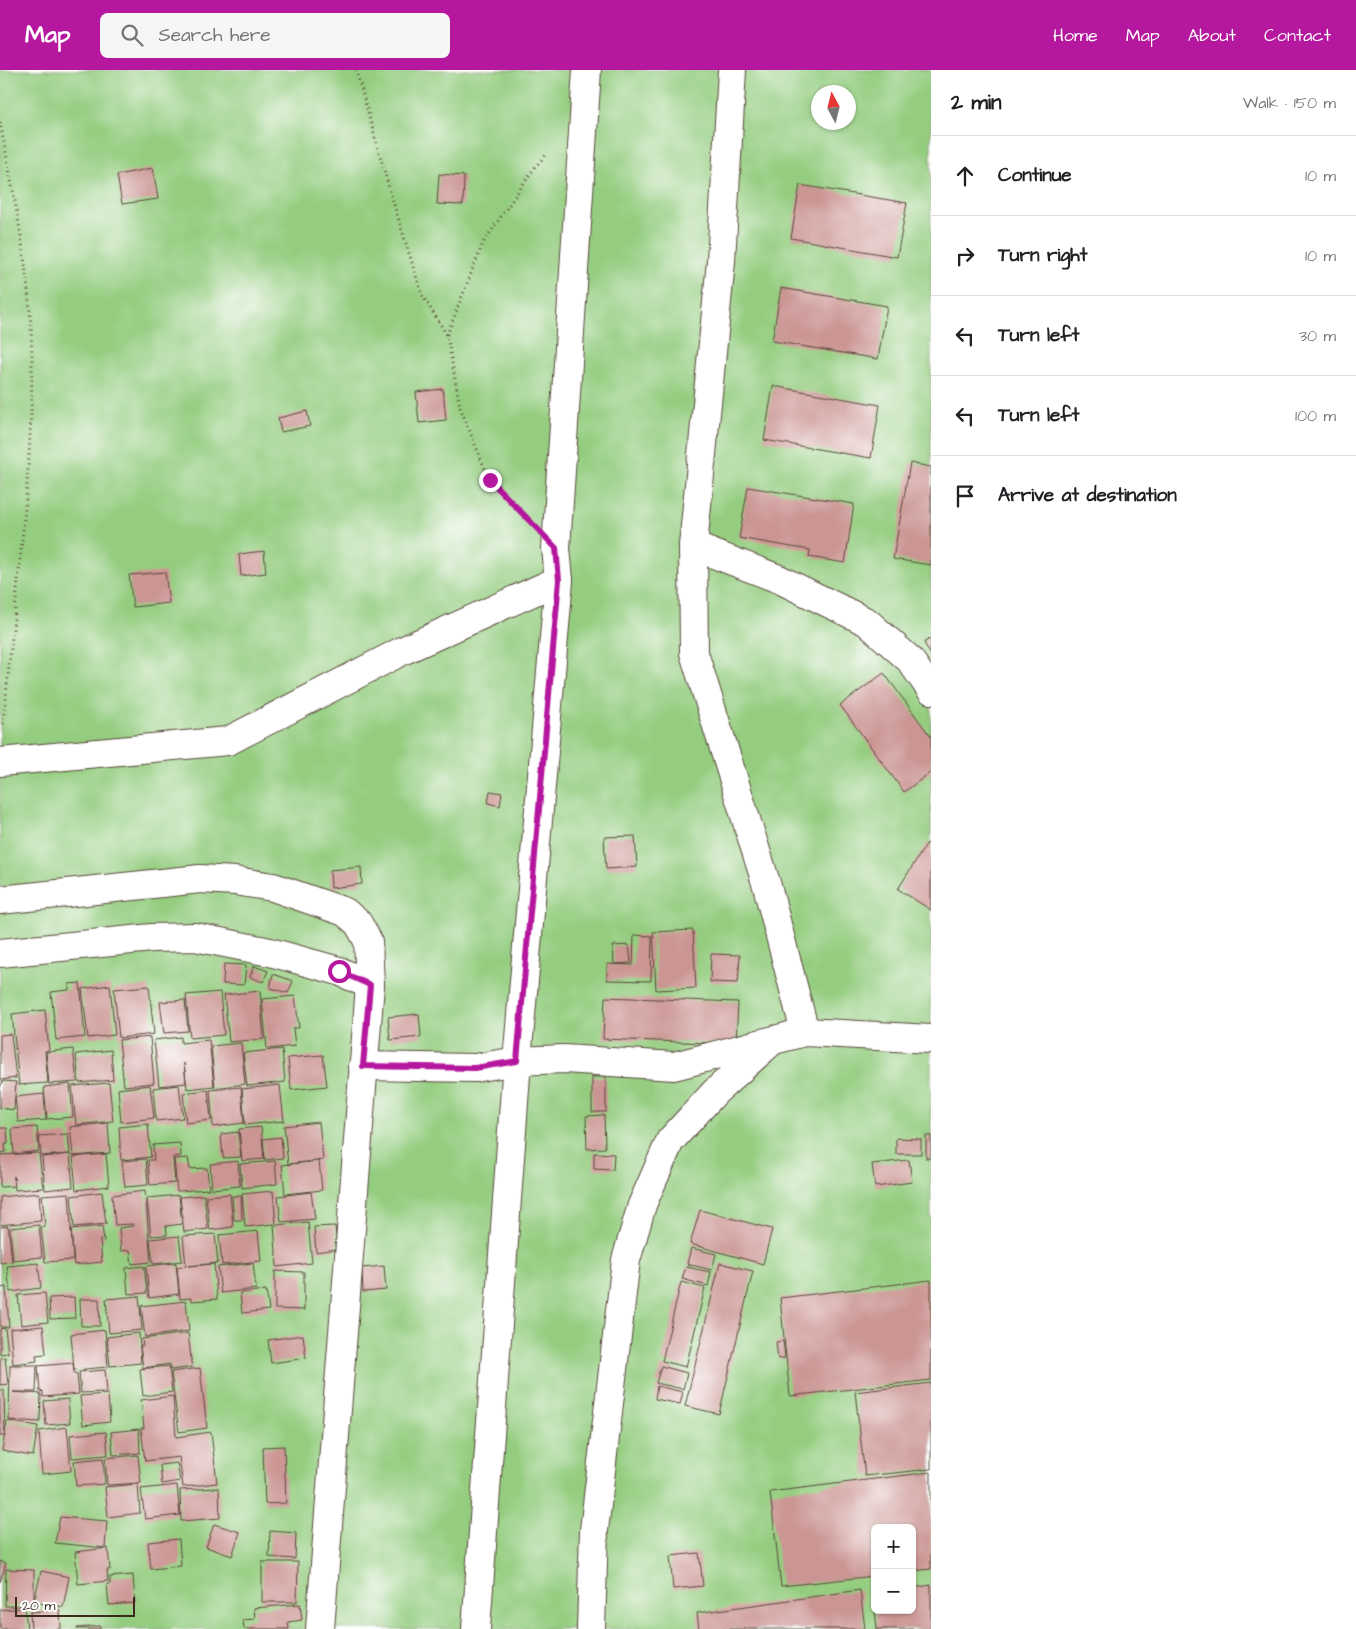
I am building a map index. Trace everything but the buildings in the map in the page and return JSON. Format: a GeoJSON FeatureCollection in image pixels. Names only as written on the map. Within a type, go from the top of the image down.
{"type":"FeatureCollection","features":[{"type":"Feature","properties":{"kind":"street"},"geometry":{"type":"LineString","coordinates":[[476,1629],[517,1061],[559,580],[556,548],[586,70]]}},
{"type":"Feature","properties":{"kind":"street"},"geometry":{"type":"LineString","coordinates":[[732,70],[721,261],[693,546],[694,653],[767,886],[805,1032]]}},
{"type":"Feature","properties":{"kind":"street"},"geometry":{"type":"LineString","coordinates":[[693,546],[779,579],[867,622],[910,660],[931,690]]}},
{"type":"Feature","properties":{"kind":"street"},"geometry":{"type":"LineString","coordinates":[[0,762],[228,741],[402,651],[559,580]]}},
{"type":"Feature","properties":{"kind":"street"},"geometry":{"type":"LineString","coordinates":[[0,900],[200,879],[235,881],[273,887],[345,912],[358,922],[368,941],[370,985],[320,1629]]}},
{"type":"Feature","properties":{"kind":"street"},"geometry":{"type":"LineString","coordinates":[[0,953],[152,938],[195,937],[270,952],[339,971],[370,985]]}},
{"type":"Feature","properties":{"kind":"street"},"geometry":{"type":"LineString","coordinates":[[363,1066],[475,1068],[517,1061],[564,1059],[674,1066],[805,1032],[931,1039]]}},
{"type":"Feature","properties":{"kind":"street"},"geometry":{"type":"LineString","coordinates":[[591,1629],[594,1530],[626,1260],[642,1205],[670,1141],[715,1092],[772,1041]]}},
{"type":"Feature","properties":{"kind":"path"},"geometry":{"type":"LineString","coordinates":[[356,70],[391,195],[422,295],[448,334],[460,407],[490,480],[556,548]]}},
{"type":"Feature","properties":{"kind":"path"},"geometry":{"type":"LineString","coordinates":[[0,122],[22,240],[32,361],[26,498],[2,735]]}},
{"type":"Feature","properties":{"kind":"path"},"geometry":{"type":"LineString","coordinates":[[448,334],[483,243],[535,167],[547,154]]}},
{"type":"Feature","properties":{"kind":"green space"},"geometry":{"type":"Polygon","coordinates":[[[0,70],[931,70],[931,1629],[0,1629],[0,70]]]}},
{"type":"Feature","properties":{"kind":"route"},"geometry":{"type":"LineString","coordinates":[[339,971],[370,985],[363,1066],[475,1068],[517,1061],[559,580],[556,548],[490,480]]}}]}
